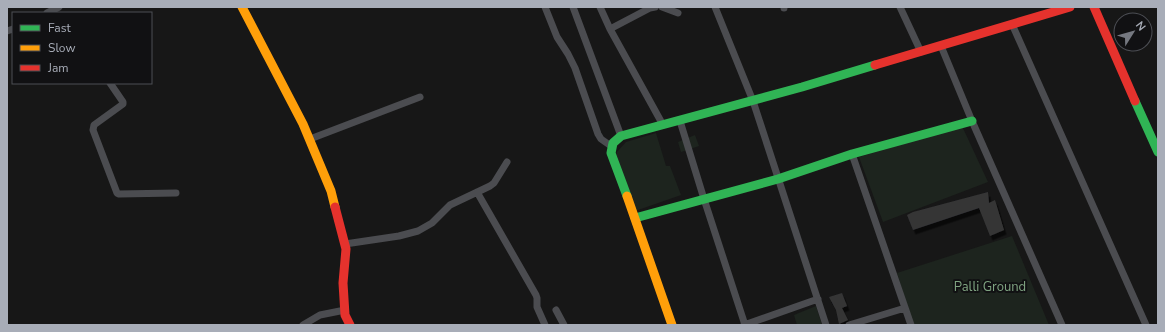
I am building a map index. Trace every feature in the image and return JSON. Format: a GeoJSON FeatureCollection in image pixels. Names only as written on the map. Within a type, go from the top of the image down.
{"type":"FeatureCollection","features":[{"type":"Feature","properties":{"kind":"street"},"geometry":{"type":"LineString","coordinates":[[242,7],[310,139],[331,191],[346,249],[343,283],[345,315],[350,325]]}},
{"type":"Feature","properties":{"kind":"street"},"geometry":{"type":"LineString","coordinates":[[545,7],[557,37],[575,68],[598,134],[601,139],[611,146]]}},
{"type":"Feature","properties":{"kind":"street"},"geometry":{"type":"LineString","coordinates":[[573,7],[622,136]]}},
{"type":"Feature","properties":{"kind":"street"},"geometry":{"type":"LineString","coordinates":[[600,7],[610,29],[663,125]]}},
{"type":"Feature","properties":{"kind":"street"},"geometry":{"type":"LineString","coordinates":[[610,29],[650,8],[655,7]]}},
{"type":"Feature","properties":{"kind":"street"},"geometry":{"type":"LineString","coordinates":[[662,7],[678,13]]}},
{"type":"Feature","properties":{"kind":"street"},"geometry":{"type":"LineString","coordinates":[[715,7],[753,101],[826,325]]}},
{"type":"Feature","properties":{"kind":"street"},"geometry":{"type":"LineString","coordinates":[[900,7],[922,52]]}},
{"type":"Feature","properties":{"kind":"street"},"geometry":{"type":"LineString","coordinates":[[672,325],[611,153],[611,146],[615,140],[622,136],[753,101],[1070,7]]}},
{"type":"Feature","properties":{"kind":"street"},"geometry":{"type":"LineString","coordinates":[[1094,7],[1158,152]]}},
{"type":"Feature","properties":{"kind":"street"},"geometry":{"type":"LineString","coordinates":[[1012,24],[1146,325]]}},
{"type":"Feature","properties":{"kind":"street"},"geometry":{"type":"LineString","coordinates":[[941,46],[972,121],[1062,325]]}},
{"type":"Feature","properties":{"kind":"street"},"geometry":{"type":"LineString","coordinates":[[111,84],[123,104],[94,125],[93,130],[117,193],[176,193]]}},
{"type":"Feature","properties":{"kind":"street"},"geometry":{"type":"LineString","coordinates":[[310,139],[420,97]]}},
{"type":"Feature","properties":{"kind":"street"},"geometry":{"type":"LineString","coordinates":[[680,121],[744,325],[818,299]]}},
{"type":"Feature","properties":{"kind":"street"},"geometry":{"type":"LineString","coordinates":[[635,218],[778,179],[852,154],[972,121]]}},
{"type":"Feature","properties":{"kind":"street"},"geometry":{"type":"LineString","coordinates":[[852,154],[911,325]]}},
{"type":"Feature","properties":{"kind":"street"},"geometry":{"type":"LineString","coordinates":[[345,244],[399,236],[418,231],[432,223],[450,205],[494,183],[507,162]]}},
{"type":"Feature","properties":{"kind":"street"},"geometry":{"type":"LineString","coordinates":[[477,192],[536,294],[538,311],[545,325]]}},
{"type":"Feature","properties":{"kind":"street"},"geometry":{"type":"LineString","coordinates":[[848,325],[905,308]]}},
{"type":"Feature","properties":{"kind":"street"},"geometry":{"type":"LineString","coordinates":[[303,325],[320,315],[345,310]]}},
{"type":"Feature","properties":{"kind":"street"},"geometry":{"type":"LineString","coordinates":[[556,310],[564,325]]}},
{"type":"Feature","properties":{"kind":"green space"},"geometry":{"type":"Polygon","coordinates":[[[962,126],[988,182],[883,222],[859,157],[962,126]]]}},
{"type":"Feature","properties":{"kind":"green space"},"geometry":{"type":"Polygon","coordinates":[[[656,133],[666,166],[670,166],[681,195],[635,211],[616,153],[626,142],[656,133]]]}},
{"type":"Feature","properties":{"kind":"green space"},"geometry":{"type":"Polygon","coordinates":[[[695,135],[699,146],[681,152],[678,142],[695,135]]]}},
{"type":"Feature","properties":{"kind":"green space","name":"Palli Ground"},"geometry":{"type":"Polygon","coordinates":[[[1012,236],[1049,325],[913,325],[897,273],[1012,236]]]}},
{"type":"Feature","properties":{"kind":"green space"},"geometry":{"type":"Polygon","coordinates":[[[816,306],[822,325],[797,325],[794,315],[816,306]]]}},
{"type":"Feature","properties":{"kind":"building"},"geometry":{"type":"Polygon","coordinates":[[[988,192],[989,203],[995,200],[1004,230],[990,236],[979,208],[913,230],[907,215],[913,212],[988,192]]]}},
{"type":"Feature","properties":{"kind":"building"},"geometry":{"type":"Polygon","coordinates":[[[842,293],[847,306],[842,308],[848,320],[839,324],[836,310],[829,297],[842,293]]]}},
{"type":"Feature","properties":{"kind":"traffic: fast"},"geometry":{"type":"LineString","coordinates":[[627,196],[611,153],[613,143],[621,136],[802,87],[875,65]]}},
{"type":"Feature","properties":{"kind":"traffic: fast"},"geometry":{"type":"LineString","coordinates":[[1135,101],[1158,152]]}},
{"type":"Feature","properties":{"kind":"traffic: fast"},"geometry":{"type":"LineString","coordinates":[[635,218],[778,179],[852,154],[972,121]]}},
{"type":"Feature","properties":{"kind":"traffic: slow"},"geometry":{"type":"LineString","coordinates":[[242,7],[303,124],[331,191],[335,207]]}},
{"type":"Feature","properties":{"kind":"traffic: slow"},"geometry":{"type":"LineString","coordinates":[[627,196],[672,325]]}},
{"type":"Feature","properties":{"kind":"traffic: jam"},"geometry":{"type":"LineString","coordinates":[[875,65],[1070,7]]}},
{"type":"Feature","properties":{"kind":"traffic: jam"},"geometry":{"type":"LineString","coordinates":[[1094,7],[1135,101]]}},
{"type":"Feature","properties":{"kind":"traffic: jam"},"geometry":{"type":"LineString","coordinates":[[335,207],[346,249],[343,283],[345,315],[350,325]]}}]}
